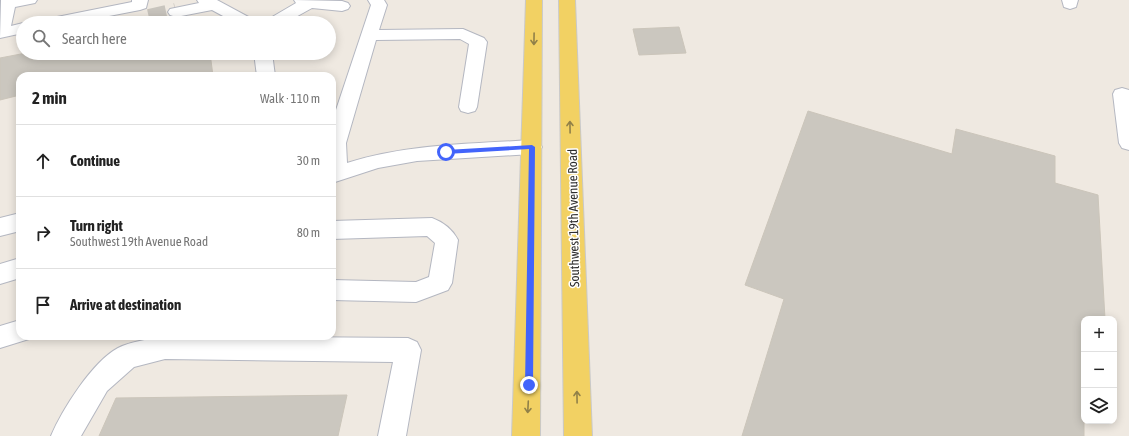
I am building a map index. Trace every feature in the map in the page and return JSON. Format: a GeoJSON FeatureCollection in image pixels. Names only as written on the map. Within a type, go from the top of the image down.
{"type":"FeatureCollection","features":[{"type":"Feature","properties":{"kind":"main road"},"geometry":{"type":"LineString","coordinates":[[526,436],[534,0]]}},
{"type":"Feature","properties":{"kind":"main road","name":"Southwest 19th Avenue Road"},"geometry":{"type":"LineString","coordinates":[[567,0],[578,436]]}},
{"type":"Feature","properties":{"kind":"lane"},"geometry":{"type":"LineString","coordinates":[[16,29],[1,32],[9,2],[29,0]]}},
{"type":"Feature","properties":{"kind":"lane"},"geometry":{"type":"LineString","coordinates":[[84,16],[140,5],[140,0]]}},
{"type":"Feature","properties":{"kind":"lane"},"geometry":{"type":"LineString","coordinates":[[336,143],[347,103],[379,6],[376,0]]}},
{"type":"Feature","properties":{"kind":"lane"},"geometry":{"type":"LineString","coordinates":[[284,16],[306,1],[342,6]]}},
{"type":"Feature","properties":{"kind":"lane"},"geometry":{"type":"LineString","coordinates":[[176,12],[209,2],[235,16]]}},
{"type":"Feature","properties":{"kind":"lane"},"geometry":{"type":"LineString","coordinates":[[104,12],[134,16]]}},
{"type":"Feature","properties":{"kind":"lane"},"geometry":{"type":"LineString","coordinates":[[370,36],[464,34],[478,42],[468,107]]}},
{"type":"Feature","properties":{"kind":"lane"},"geometry":{"type":"LineString","coordinates":[[264,60],[265,72]]}},
{"type":"Feature","properties":{"kind":"lane"},"geometry":{"type":"LineString","coordinates":[[1122,94],[1129,143]]}},
{"type":"Feature","properties":{"kind":"lane"},"geometry":{"type":"LineString","coordinates":[[336,173],[377,161],[417,154],[532,147]]}},
{"type":"Feature","properties":{"kind":"lane"},"geometry":{"type":"LineString","coordinates":[[0,227],[16,223]]}},
{"type":"Feature","properties":{"kind":"lane"},"geometry":{"type":"LineString","coordinates":[[336,230],[432,227],[447,240],[440,283],[416,292],[336,290]]}},
{"type":"Feature","properties":{"kind":"lane"},"geometry":{"type":"LineString","coordinates":[[0,274],[16,269]]}},
{"type":"Feature","properties":{"kind":"lane"},"geometry":{"type":"LineString","coordinates":[[0,337],[16,332]]}},
{"type":"Feature","properties":{"kind":"lane"},"geometry":{"type":"LineString","coordinates":[[66,436],[98,382],[126,357],[165,347],[408,350],[392,436]]}},
{"type":"Feature","properties":{"kind":"building"},"geometry":{"type":"Polygon","coordinates":[[[679,27],[686,53],[639,55],[633,29],[679,27]]]}},
{"type":"Feature","properties":{"kind":"building"},"geometry":{"type":"Polygon","coordinates":[[[16,55],[16,60],[211,60],[212,72],[16,72],[16,96],[0,100],[0,58],[16,55]]]}},
{"type":"Feature","properties":{"kind":"building"},"geometry":{"type":"Polygon","coordinates":[[[808,111],[952,154],[956,129],[1055,156],[1055,183],[1098,195],[1105,316],[1081,316],[1081,424],[1084,424],[1084,436],[742,436],[784,299],[745,285],[808,111]]]}},
{"type":"Feature","properties":{"kind":"building"},"geometry":{"type":"Polygon","coordinates":[[[347,395],[338,436],[99,436],[116,398],[347,395]]]}},
{"type":"Feature","properties":{"kind":"tunnel"},"geometry":{"type":"LineString","coordinates":[[158,16],[176,12]]}},
{"type":"Feature","properties":{"kind":"route"},"geometry":{"type":"LineString","coordinates":[[446,152],[532,147],[529,385]]}}]}
